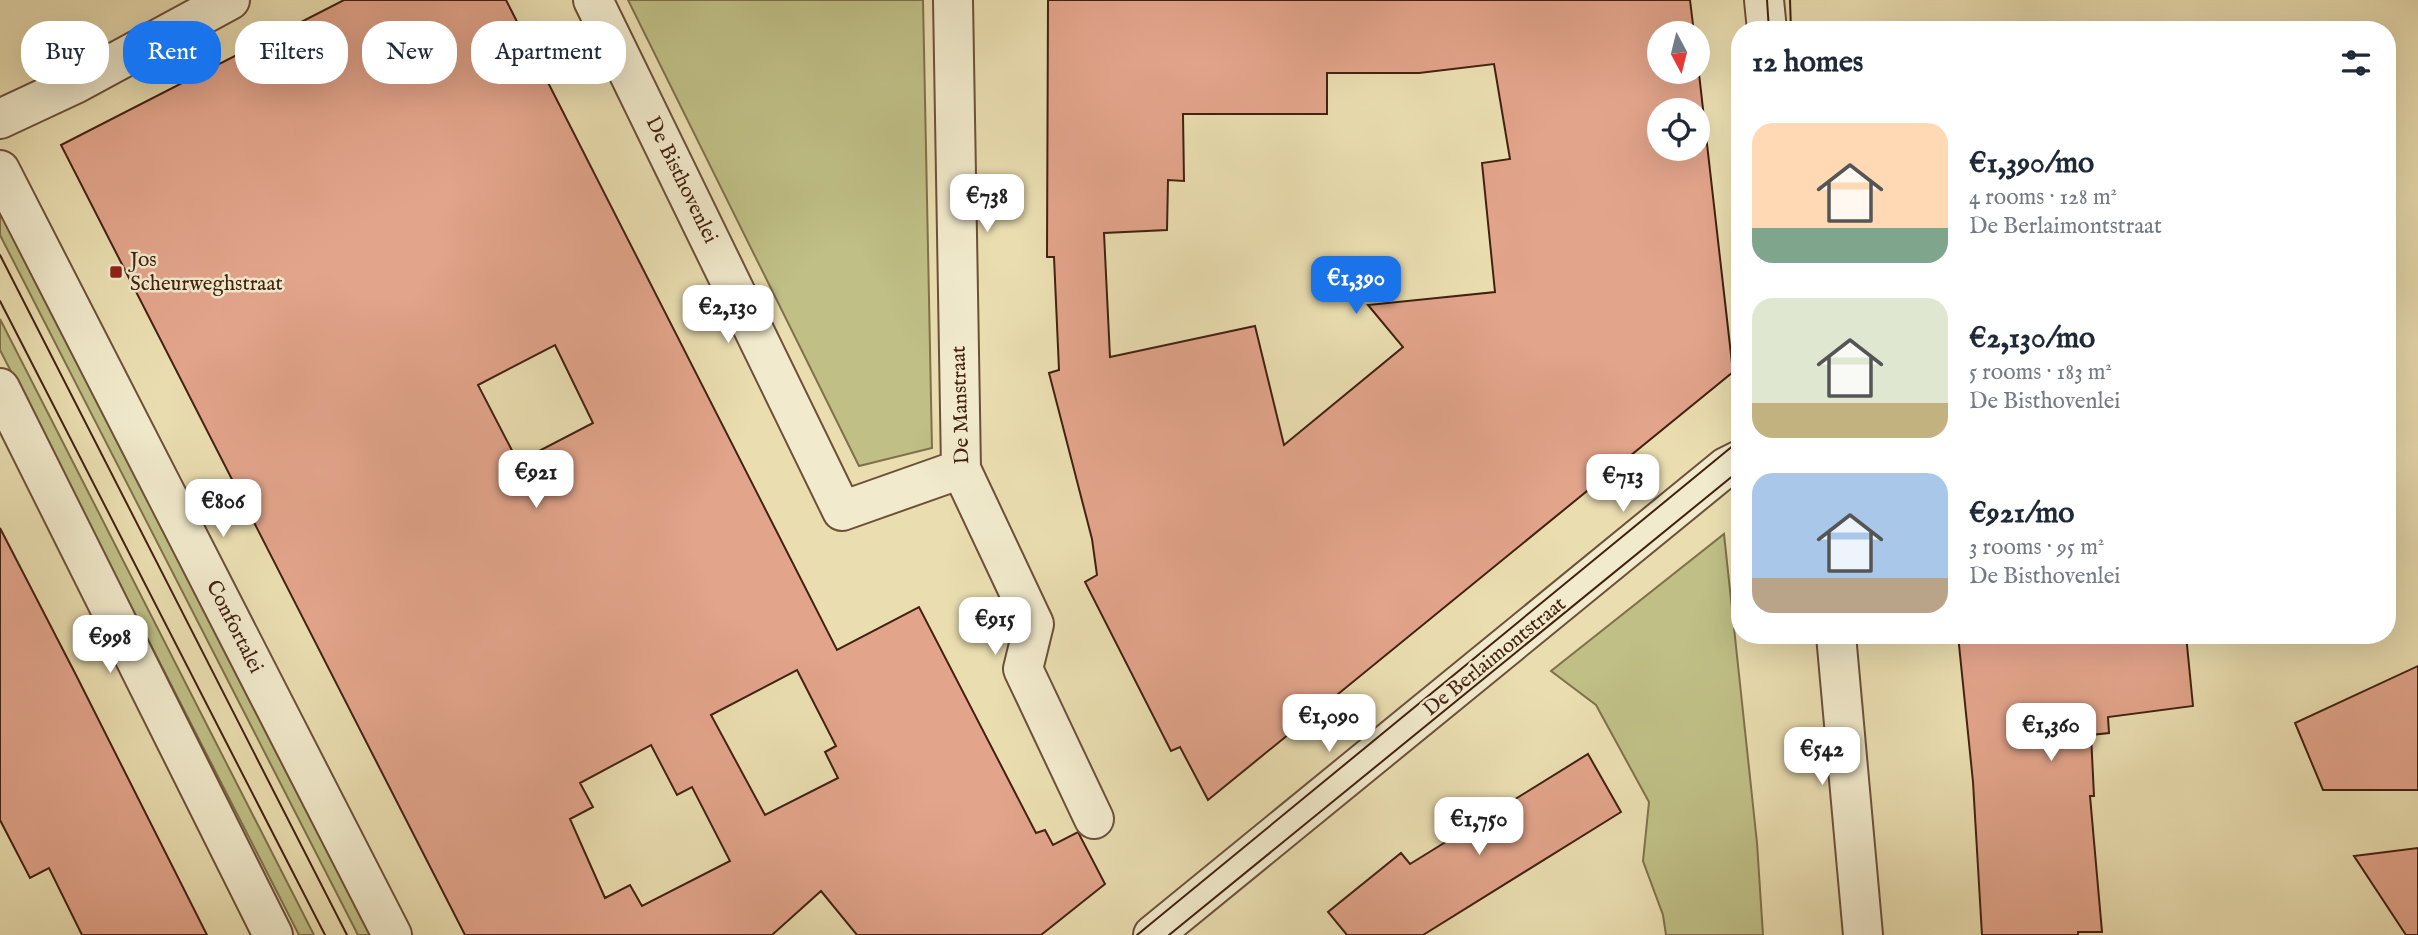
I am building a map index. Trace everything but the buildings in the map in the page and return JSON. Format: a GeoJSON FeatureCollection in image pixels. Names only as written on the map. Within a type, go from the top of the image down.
{"type":"FeatureCollection","features":[{"type":"Feature","properties":{"kind":"street"},"geometry":{"type":"LineString","coordinates":[[0,118],[75,85],[230,0]]}},
{"type":"Feature","properties":{"kind":"street","name":"De Bisthovenlei"},"geometry":{"type":"LineString","coordinates":[[593,0],[842,511],[961,469]]}},
{"type":"Feature","properties":{"kind":"street","name":"De Manstraat"},"geometry":{"type":"LineString","coordinates":[[953,0],[961,469],[1034,624],[1023,669],[1094,819]]}},
{"type":"Feature","properties":{"kind":"street"},"geometry":{"type":"LineString","coordinates":[[1764,0],[1767,21]]}},
{"type":"Feature","properties":{"kind":"street","name":"Confortalei"},"geometry":{"type":"LineString","coordinates":[[0,170],[392,935]]}},
{"type":"Feature","properties":{"kind":"street"},"geometry":{"type":"LineString","coordinates":[[0,388],[273,935]]}},
{"type":"Feature","properties":{"kind":"street","name":"De Berlaimontstraat"},"geometry":{"type":"LineString","coordinates":[[1153,935],[1731,464]]}},
{"type":"Feature","properties":{"kind":"street"},"geometry":{"type":"LineString","coordinates":[[1837,644],[1863,935]]}},
{"type":"Feature","properties":{"kind":"green space"},"geometry":{"type":"Polygon","coordinates":[[[628,0],[923,0],[932,448],[859,466],[628,0]]]}},
{"type":"Feature","properties":{"kind":"green space"},"geometry":{"type":"Polygon","coordinates":[[[0,204],[373,935],[358,935],[0,235],[0,204]]]}},
{"type":"Feature","properties":{"kind":"green space"},"geometry":{"type":"Polygon","coordinates":[[[0,319],[314,935],[299,935],[0,350],[0,319]]]}},
{"type":"Feature","properties":{"kind":"green space"},"geometry":{"type":"Polygon","coordinates":[[[1724,534],[1731,600],[1731,644],[1736,644],[1757,843],[1763,935],[1666,935],[1663,915],[1643,861],[1649,802],[1596,705],[1551,671],[1724,534]]]}},
{"type":"Feature","properties":{"kind":"tram line"},"geometry":{"type":"LineString","coordinates":[[1767,0],[1768,21]]}},
{"type":"Feature","properties":{"kind":"tram line"},"geometry":{"type":"LineString","coordinates":[[1790,0],[1791,21]]}},
{"type":"Feature","properties":{"kind":"tram line"},"geometry":{"type":"LineString","coordinates":[[0,255],[347,935]]}},
{"type":"Feature","properties":{"kind":"tram line"},"geometry":{"type":"LineString","coordinates":[[0,301],[325,935]]}},
{"type":"Feature","properties":{"kind":"tram line"},"geometry":{"type":"LineString","coordinates":[[1137,935],[1731,447]]}},
{"type":"Feature","properties":{"kind":"tram line"},"geometry":{"type":"LineString","coordinates":[[1169,935],[1731,477]]}},
{"type":"Feature","properties":{"kind":"place","name":"Jos Scheurweghstraat"},"geometry":{"type":"Point","coordinates":[116,272]}}]}
